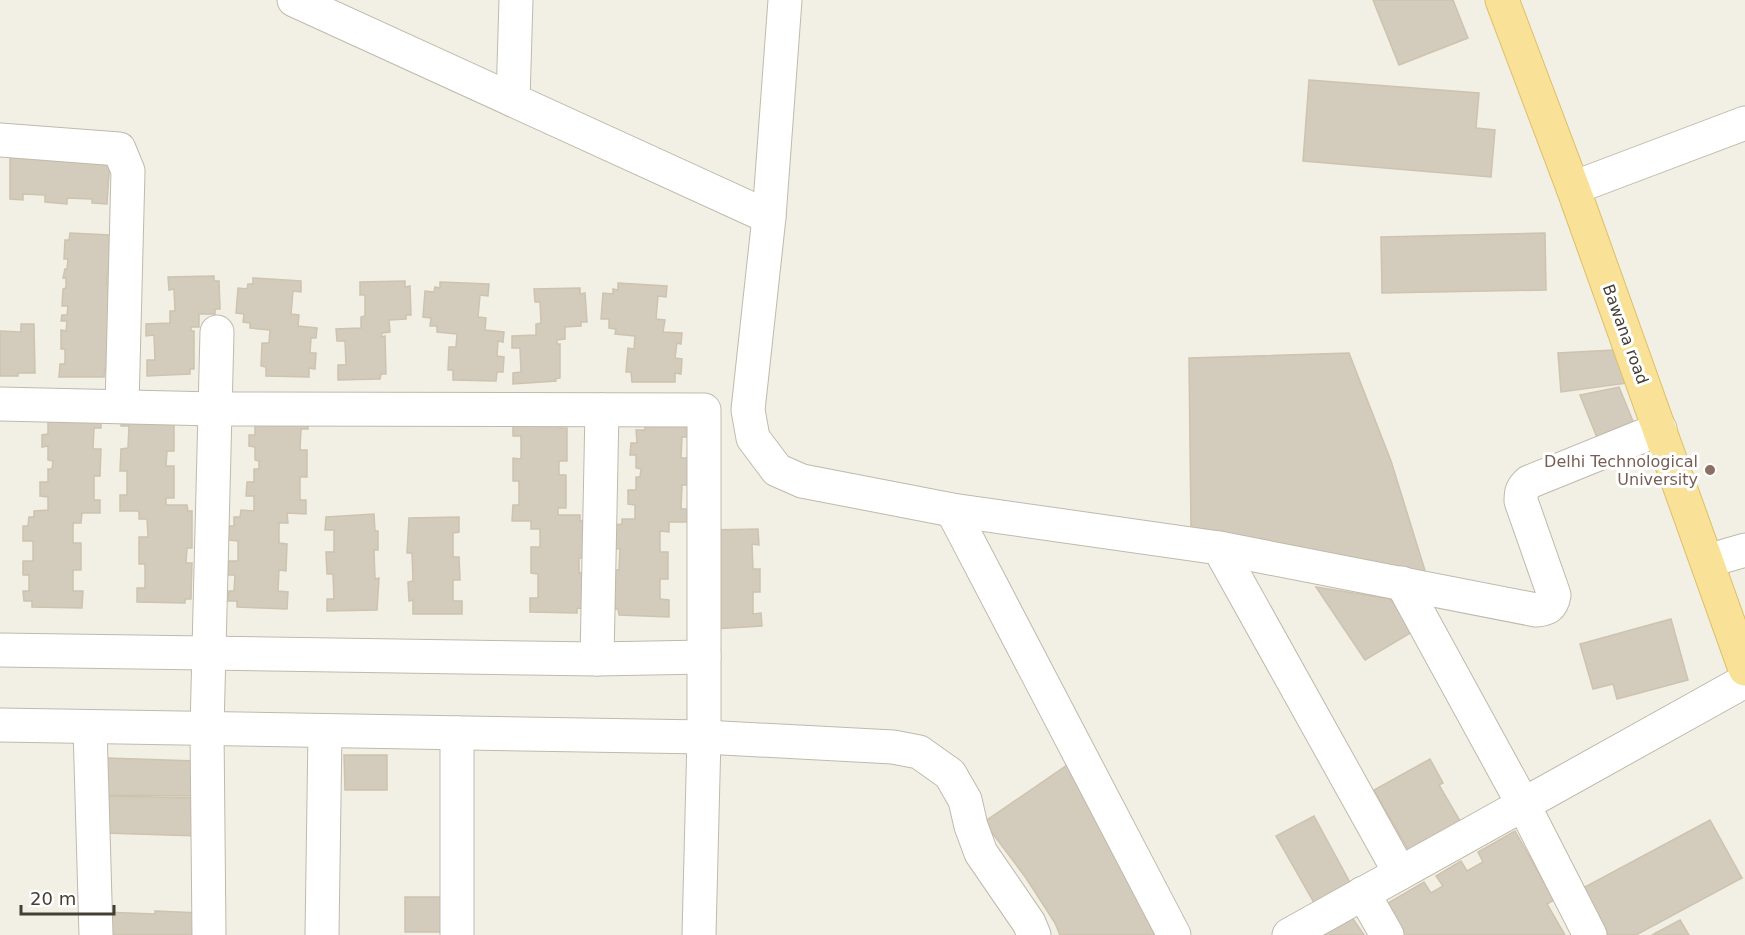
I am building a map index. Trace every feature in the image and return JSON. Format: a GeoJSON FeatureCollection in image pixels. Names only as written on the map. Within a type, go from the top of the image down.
{"type":"FeatureCollection","features":[{"type":"Feature","properties":{"kind":"main road","name":"Bawana road"},"geometry":{"type":"LineString","coordinates":[[1502,0],[1573,188],[1745,669]]}},
{"type":"Feature","properties":{"kind":"street"},"geometry":{"type":"LineString","coordinates":[[513,100],[516,0]]}},
{"type":"Feature","properties":{"kind":"street"},"geometry":{"type":"LineString","coordinates":[[785,0],[769,217],[748,410],[753,438],[777,470],[802,481],[952,510],[1218,549],[1536,610],[1547,609],[1553,602],[1554,595],[1521,501],[1521,492],[1524,487],[1528,482],[1660,429]]}},
{"type":"Feature","properties":{"kind":"street"},"geometry":{"type":"LineString","coordinates":[[302,2],[769,217]]}},
{"type":"Feature","properties":{"kind":"street"},"geometry":{"type":"LineString","coordinates":[[1573,188],[1745,123]]}},
{"type":"Feature","properties":{"kind":"street"},"geometry":{"type":"LineString","coordinates":[[0,140],[119,149],[128,171],[122,406]]}},
{"type":"Feature","properties":{"kind":"street"},"geometry":{"type":"LineString","coordinates":[[209,935],[207,729],[217,333]]}},
{"type":"Feature","properties":{"kind":"street"},"geometry":{"type":"LineString","coordinates":[[0,404],[215,409],[704,410],[704,737],[699,935]]}},
{"type":"Feature","properties":{"kind":"street"},"geometry":{"type":"LineString","coordinates":[[597,659],[602,410]]}},
{"type":"Feature","properties":{"kind":"street"},"geometry":{"type":"LineString","coordinates":[[952,510],[1174,935]]}},
{"type":"Feature","properties":{"kind":"street"},"geometry":{"type":"LineString","coordinates":[[1218,549],[1400,873]]}},
{"type":"Feature","properties":{"kind":"street"},"geometry":{"type":"LineString","coordinates":[[1707,561],[1745,550]]}},
{"type":"Feature","properties":{"kind":"street"},"geometry":{"type":"LineString","coordinates":[[1402,583],[1523,804],[1590,935]]}},
{"type":"Feature","properties":{"kind":"street"},"geometry":{"type":"LineString","coordinates":[[0,650],[597,659],[704,657]]}},
{"type":"Feature","properties":{"kind":"street"},"geometry":{"type":"LineString","coordinates":[[1289,935],[1745,681]]}},
{"type":"Feature","properties":{"kind":"street"},"geometry":{"type":"LineString","coordinates":[[0,725],[704,737],[893,747],[919,752],[950,774],[965,800],[981,853],[1029,923],[1034,935]]}},
{"type":"Feature","properties":{"kind":"street"},"geometry":{"type":"LineString","coordinates":[[90,727],[96,935]]}},
{"type":"Feature","properties":{"kind":"street"},"geometry":{"type":"LineString","coordinates":[[322,935],[326,730]]}},
{"type":"Feature","properties":{"kind":"street"},"geometry":{"type":"LineString","coordinates":[[457,733],[457,935]]}},
{"type":"Feature","properties":{"kind":"street"},"geometry":{"type":"LineString","coordinates":[[1363,893],[1387,935]]}},
{"type":"Feature","properties":{"kind":"building"},"geometry":{"type":"Polygon","coordinates":[[[1373,0],[1453,0],[1468,38],[1399,65],[1373,0]]]}},
{"type":"Feature","properties":{"kind":"building"},"geometry":{"type":"Polygon","coordinates":[[[1309,80],[1479,93],[1476,128],[1495,130],[1491,177],[1303,161],[1309,80]]]}},
{"type":"Feature","properties":{"kind":"building"},"geometry":{"type":"Polygon","coordinates":[[[10,153],[110,158],[107,204],[92,203],[92,199],[67,198],[67,204],[45,202],[45,195],[23,194],[23,200],[10,199],[10,153]]]}},
{"type":"Feature","properties":{"kind":"building"},"geometry":{"type":"Polygon","coordinates":[[[70,233],[110,235],[110,240],[114,240],[114,274],[107,275],[107,284],[114,284],[113,370],[105,369],[104,377],[59,377],[60,364],[65,364],[65,349],[61,349],[61,330],[66,331],[67,321],[61,321],[62,315],[67,315],[68,306],[62,306],[63,289],[66,288],[66,278],[63,278],[68,259],[64,259],[65,240],[69,240],[70,233]]]}},
{"type":"Feature","properties":{"kind":"building"},"geometry":{"type":"Polygon","coordinates":[[[1545,233],[1546,290],[1382,293],[1381,237],[1545,233]]]}},
{"type":"Feature","properties":{"kind":"building"},"geometry":{"type":"Polygon","coordinates":[[[214,276],[214,281],[219,281],[220,309],[215,309],[215,314],[199,314],[199,327],[191,327],[191,331],[194,331],[194,369],[190,369],[190,374],[147,376],[147,360],[155,360],[154,335],[146,336],[146,324],[170,323],[170,311],[175,311],[174,289],[169,290],[168,277],[214,276]]]}},
{"type":"Feature","properties":{"kind":"building"},"geometry":{"type":"Polygon","coordinates":[[[253,278],[301,281],[301,292],[293,291],[291,314],[299,315],[298,326],[317,328],[316,338],[311,338],[310,353],[316,353],[315,369],[309,368],[309,377],[266,376],[266,367],[261,366],[262,343],[269,343],[270,330],[250,328],[250,323],[243,322],[244,314],[236,313],[238,288],[247,289],[248,284],[253,284],[253,278]]]}},
{"type":"Feature","properties":{"kind":"building"},"geometry":{"type":"Polygon","coordinates":[[[405,281],[405,287],[410,286],[411,315],[406,315],[406,319],[389,320],[390,332],[382,333],[381,337],[385,336],[386,374],[381,374],[380,379],[338,380],[338,365],[346,365],[345,341],[337,341],[336,329],[361,328],[361,317],[365,316],[365,295],[360,295],[360,282],[405,281]]]}},
{"type":"Feature","properties":{"kind":"building"},"geometry":{"type":"Polygon","coordinates":[[[440,282],[489,284],[488,296],[480,295],[478,317],[486,318],[485,330],[504,332],[503,342],[498,341],[497,356],[504,357],[503,372],[497,372],[496,381],[453,380],[453,370],[448,370],[449,347],[456,347],[457,334],[437,332],[437,326],[430,326],[431,318],[423,317],[425,291],[434,292],[435,287],[440,288],[440,282]]]}},
{"type":"Feature","properties":{"kind":"building"},"geometry":{"type":"Polygon","coordinates":[[[618,283],[667,286],[666,297],[658,296],[656,319],[665,320],[663,332],[682,333],[681,344],[677,343],[675,358],[682,359],[681,374],[675,373],[675,382],[632,382],[631,372],[626,372],[628,348],[634,349],[635,336],[615,334],[616,329],[609,328],[609,319],[601,319],[603,293],[613,294],[613,289],[618,290],[618,283]]]}},
{"type":"Feature","properties":{"kind":"building"},"geometry":{"type":"Polygon","coordinates":[[[580,288],[580,294],[585,293],[587,322],[581,322],[581,326],[565,327],[565,339],[557,340],[557,344],[560,344],[560,378],[555,379],[556,381],[513,384],[513,373],[521,372],[520,348],[512,348],[512,336],[536,335],[536,324],[541,323],[540,302],[535,302],[534,289],[580,288]]]}},
{"type":"Feature","properties":{"kind":"building"},"geometry":{"type":"Polygon","coordinates":[[[21,324],[34,324],[35,373],[0,376],[0,331],[21,332],[21,324]]]}},
{"type":"Feature","properties":{"kind":"building"},"geometry":{"type":"Polygon","coordinates":[[[1614,350],[1628,383],[1561,392],[1558,353],[1614,350]]]}},
{"type":"Feature","properties":{"kind":"building"},"geometry":{"type":"Polygon","coordinates":[[[1349,353],[1391,461],[1427,577],[1191,528],[1189,358],[1349,353]]]}},
{"type":"Feature","properties":{"kind":"building"},"geometry":{"type":"Polygon","coordinates":[[[1619,387],[1635,426],[1598,440],[1580,395],[1619,387]]]}},
{"type":"Feature","properties":{"kind":"building"},"geometry":{"type":"Polygon","coordinates":[[[121,411],[174,418],[174,451],[167,451],[166,466],[174,466],[174,498],[166,498],[166,505],[187,505],[188,511],[192,511],[192,548],[187,548],[186,563],[192,563],[191,599],[185,599],[185,603],[137,602],[137,588],[145,588],[145,564],[139,564],[139,537],[148,537],[147,519],[139,519],[139,511],[120,511],[120,495],[127,495],[127,471],[120,471],[121,449],[128,448],[129,426],[121,426],[121,411]]]}},
{"type":"Feature","properties":{"kind":"building"},"geometry":{"type":"Polygon","coordinates":[[[101,416],[101,428],[94,428],[93,449],[101,449],[100,476],[94,476],[94,500],[100,500],[100,513],[82,513],[81,523],[73,523],[73,543],[81,543],[81,570],[73,570],[73,591],[83,591],[82,608],[32,607],[32,601],[24,601],[23,591],[29,591],[29,575],[23,575],[23,561],[33,561],[33,541],[23,541],[23,526],[28,526],[29,517],[34,517],[34,511],[48,510],[48,497],[40,496],[40,482],[48,482],[48,469],[52,469],[53,461],[48,460],[48,446],[42,447],[42,435],[48,434],[48,421],[101,416]]]}},
{"type":"Feature","properties":{"kind":"building"},"geometry":{"type":"Polygon","coordinates":[[[308,417],[308,429],[301,429],[300,450],[307,450],[307,477],[300,477],[300,500],[306,500],[306,514],[287,513],[288,523],[279,523],[279,543],[287,544],[286,571],[279,570],[278,591],[288,592],[287,609],[237,607],[237,601],[228,601],[229,591],[234,591],[235,575],[228,575],[228,561],[238,561],[238,541],[228,540],[229,526],[234,526],[234,517],[240,517],[241,510],[254,511],[254,496],[246,496],[247,482],[254,482],[254,469],[259,469],[259,461],[255,460],[255,447],[249,446],[249,435],[255,435],[255,421],[308,417]]]}},
{"type":"Feature","properties":{"kind":"building"},"geometry":{"type":"Polygon","coordinates":[[[513,420],[560,421],[560,428],[567,428],[567,461],[559,461],[559,475],[566,475],[566,508],[558,508],[558,515],[580,515],[580,521],[585,521],[584,558],[579,558],[579,573],[584,572],[584,609],[577,608],[577,613],[530,612],[530,598],[538,598],[538,574],[531,573],[531,547],[540,547],[540,529],[531,529],[531,521],[512,521],[513,505],[519,505],[519,481],[513,481],[513,458],[521,459],[521,436],[513,436],[513,420]]]}},
{"type":"Feature","properties":{"kind":"building"},"geometry":{"type":"Polygon","coordinates":[[[645,424],[690,425],[689,437],[682,437],[681,458],[689,458],[688,485],[682,485],[681,509],[688,509],[687,522],[669,522],[669,532],[660,531],[660,552],[668,552],[668,579],[660,579],[660,599],[669,600],[669,617],[619,615],[618,609],[614,609],[614,570],[619,570],[620,549],[610,548],[615,525],[622,524],[622,519],[635,519],[635,505],[628,504],[628,490],[636,490],[636,477],[640,477],[641,469],[636,468],[636,455],[630,455],[631,443],[637,443],[636,430],[645,430],[645,424]]]}},
{"type":"Feature","properties":{"kind":"building"},"geometry":{"type":"Polygon","coordinates":[[[374,514],[375,531],[378,531],[378,550],[374,550],[375,579],[379,578],[377,610],[327,611],[327,599],[334,599],[333,574],[327,574],[326,552],[334,552],[334,530],[325,530],[326,517],[374,514]]]}},
{"type":"Feature","properties":{"kind":"building"},"geometry":{"type":"Polygon","coordinates":[[[459,517],[459,532],[453,533],[453,557],[459,557],[460,580],[453,580],[453,601],[462,601],[462,614],[413,614],[413,600],[409,601],[408,582],[413,581],[412,553],[407,553],[409,518],[459,517]]]}},
{"type":"Feature","properties":{"kind":"building"},"geometry":{"type":"Polygon","coordinates":[[[758,529],[759,545],[752,544],[753,569],[760,569],[760,592],[753,592],[753,614],[761,613],[762,626],[713,629],[709,530],[758,529]]]}},
{"type":"Feature","properties":{"kind":"building"},"geometry":{"type":"Polygon","coordinates":[[[1316,587],[1391,599],[1412,632],[1365,660],[1316,587]]]}},
{"type":"Feature","properties":{"kind":"building"},"geometry":{"type":"Polygon","coordinates":[[[1671,619],[1688,680],[1617,699],[1613,684],[1593,689],[1580,644],[1671,619]]]}},
{"type":"Feature","properties":{"kind":"building"},"geometry":{"type":"Polygon","coordinates":[[[344,755],[387,755],[387,790],[345,790],[344,755]]]}},
{"type":"Feature","properties":{"kind":"building"},"geometry":{"type":"Polygon","coordinates":[[[107,758],[196,761],[196,796],[105,795],[107,758]]]}},
{"type":"Feature","properties":{"kind":"building"},"geometry":{"type":"Polygon","coordinates":[[[1430,759],[1443,783],[1439,785],[1463,826],[1411,855],[1374,790],[1430,759]]]}},
{"type":"Feature","properties":{"kind":"building"},"geometry":{"type":"Polygon","coordinates":[[[1070,763],[1167,935],[1060,935],[1055,923],[1026,878],[984,822],[1070,763]]]}},
{"type":"Feature","properties":{"kind":"building"},"geometry":{"type":"Polygon","coordinates":[[[105,796],[200,798],[199,836],[104,833],[105,796]]]}},
{"type":"Feature","properties":{"kind":"building"},"geometry":{"type":"Polygon","coordinates":[[[1314,816],[1353,888],[1317,908],[1276,836],[1314,816]]]}},
{"type":"Feature","properties":{"kind":"building"},"geometry":{"type":"Polygon","coordinates":[[[1710,820],[1742,878],[1636,935],[1608,935],[1583,888],[1710,820]]]}},
{"type":"Feature","properties":{"kind":"building"},"geometry":{"type":"Polygon","coordinates":[[[1515,831],[1554,900],[1547,904],[1565,935],[1400,935],[1383,906],[1424,882],[1431,893],[1443,886],[1436,876],[1461,861],[1467,871],[1483,862],[1478,852],[1515,831]]]}},
{"type":"Feature","properties":{"kind":"building"},"geometry":{"type":"Polygon","coordinates":[[[405,897],[448,897],[448,932],[405,932],[405,897]]]}},
{"type":"Feature","properties":{"kind":"building"},"geometry":{"type":"Polygon","coordinates":[[[155,911],[201,913],[193,935],[103,935],[104,912],[155,914],[155,911]]]}},
{"type":"Feature","properties":{"kind":"building"},"geometry":{"type":"Polygon","coordinates":[[[1351,916],[1364,935],[1322,935],[1351,916]]]}},
{"type":"Feature","properties":{"kind":"building"},"geometry":{"type":"Polygon","coordinates":[[[1680,920],[1689,935],[1652,935],[1680,920]]]}},
{"type":"Feature","properties":{"kind":"place","name":"Delhi Technological University"},"geometry":{"type":"Point","coordinates":[1710,470]}}]}
